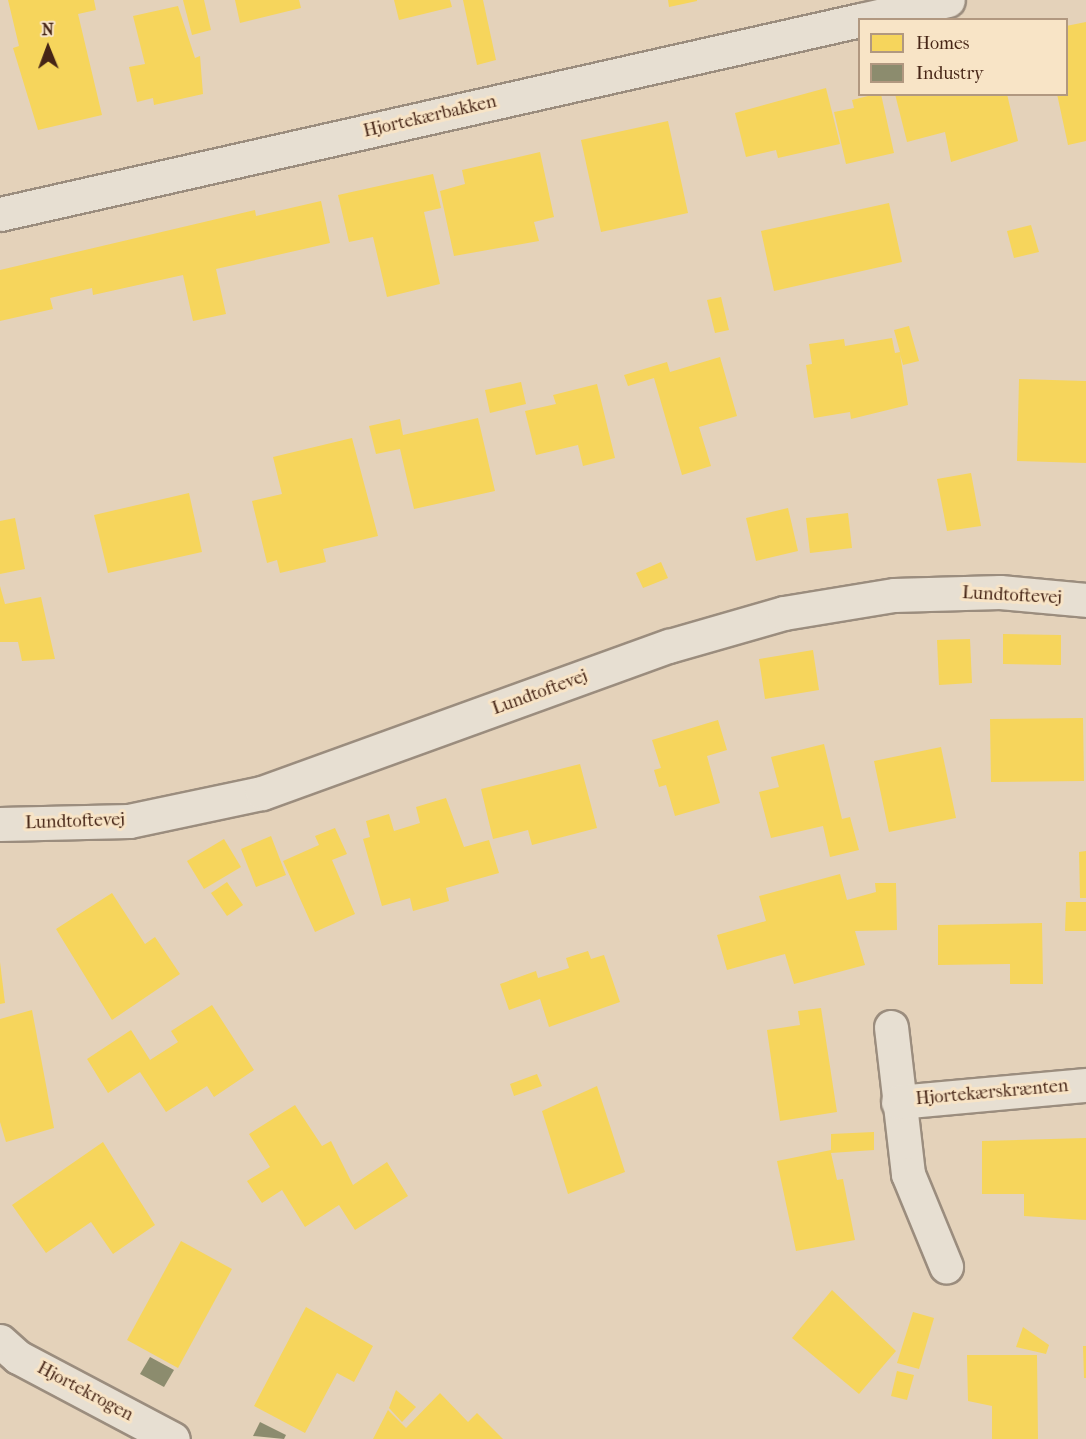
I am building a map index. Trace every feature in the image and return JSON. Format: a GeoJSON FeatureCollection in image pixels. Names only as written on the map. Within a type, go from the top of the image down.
{"type":"FeatureCollection","features":[{"type":"Feature","properties":{"kind":"street","name":"Hjortekærbakken"},"geometry":{"type":"LineString","coordinates":[[869,18],[948,0]]}},
{"type":"Feature","properties":{"kind":"street","name":"Hjortekærbakken"},"geometry":{"type":"LineString","coordinates":[[0,214],[858,20]]}},
{"type":"Feature","properties":{"kind":"street","name":"Lundtoftevej"},"geometry":{"type":"LineString","coordinates":[[0,824],[129,821],[262,793],[669,646],[784,613],[894,595],[1000,592],[1086,600]]}},
{"type":"Feature","properties":{"kind":"street","name":"Hjortekærskrænten"},"geometry":{"type":"LineString","coordinates":[[891,1027],[908,1174],[946,1266]]}},
{"type":"Feature","properties":{"kind":"street","name":"Hjortekærskrænten"},"geometry":{"type":"LineString","coordinates":[[898,1102],[1086,1085]]}},
{"type":"Feature","properties":{"kind":"street","name":"Hjortekrogen"},"geometry":{"type":"LineString","coordinates":[[0,1341],[18,1357],[173,1439]]}},
{"type":"Feature","properties":{"kind":"building: Homes"},"geometry":{"type":"Polygon","coordinates":[[[8,0],[94,0],[96,10],[78,14],[102,115],[38,130],[13,48],[19,46],[8,0]]]}},
{"type":"Feature","properties":{"kind":"building: Homes"},"geometry":{"type":"Polygon","coordinates":[[[183,0],[204,0],[211,30],[192,35],[183,0]]]}},
{"type":"Feature","properties":{"kind":"building: Homes"},"geometry":{"type":"Polygon","coordinates":[[[235,0],[299,0],[301,8],[240,23],[235,0]]]}},
{"type":"Feature","properties":{"kind":"building: Homes"},"geometry":{"type":"Polygon","coordinates":[[[394,0],[450,0],[452,7],[399,20],[394,0]]]}},
{"type":"Feature","properties":{"kind":"building: Homes"},"geometry":{"type":"Polygon","coordinates":[[[463,0],[483,0],[496,60],[477,65],[463,0]]]}},
{"type":"Feature","properties":{"kind":"building: Homes"},"geometry":{"type":"Polygon","coordinates":[[[668,0],[697,0],[697,1],[669,7],[668,0]]]}},
{"type":"Feature","properties":{"kind":"building: Homes"},"geometry":{"type":"Polygon","coordinates":[[[178,6],[195,58],[200,56],[203,94],[154,105],[153,98],[137,102],[129,67],[145,64],[133,16],[178,6]]]}},
{"type":"Feature","properties":{"kind":"building: Homes"},"geometry":{"type":"Polygon","coordinates":[[[1086,22],[1086,141],[1068,145],[1057,96],[1068,96],[1068,26],[1086,22]]]}},
{"type":"Feature","properties":{"kind":"building: Homes"},"geometry":{"type":"Polygon","coordinates":[[[826,88],[840,144],[778,158],[776,150],[746,157],[735,113],[826,88]]]}},
{"type":"Feature","properties":{"kind":"building: Homes"},"geometry":{"type":"Polygon","coordinates":[[[868,96],[881,96],[894,153],[846,164],[834,112],[854,108],[852,100],[868,96]]]}},
{"type":"Feature","properties":{"kind":"building: Homes"},"geometry":{"type":"Polygon","coordinates":[[[896,96],[1007,96],[1018,141],[951,162],[945,132],[907,142],[896,96]]]}},
{"type":"Feature","properties":{"kind":"building: Homes"},"geometry":{"type":"Polygon","coordinates":[[[668,121],[688,213],[601,232],[581,140],[668,121]]]}},
{"type":"Feature","properties":{"kind":"building: Homes"},"geometry":{"type":"Polygon","coordinates":[[[540,152],[554,217],[534,222],[539,241],[454,256],[440,191],[465,184],[462,170],[540,152]]]}},
{"type":"Feature","properties":{"kind":"building: Homes"},"geometry":{"type":"Polygon","coordinates":[[[433,174],[441,208],[424,212],[440,284],[387,297],[373,237],[349,242],[338,195],[433,174]]]}},
{"type":"Feature","properties":{"kind":"building: Homes"},"geometry":{"type":"Polygon","coordinates":[[[321,201],[330,243],[216,269],[226,314],[193,321],[183,275],[93,295],[92,288],[50,298],[53,309],[0,321],[0,270],[255,210],[256,216],[321,201]]]}},
{"type":"Feature","properties":{"kind":"building: Homes"},"geometry":{"type":"Polygon","coordinates":[[[889,203],[902,262],[774,291],[761,231],[889,203]]]}},
{"type":"Feature","properties":{"kind":"building: Homes"},"geometry":{"type":"Polygon","coordinates":[[[1031,225],[1039,252],[1014,258],[1007,231],[1031,225]]]}},
{"type":"Feature","properties":{"kind":"building: Homes"},"geometry":{"type":"Polygon","coordinates":[[[721,297],[729,330],[715,333],[707,300],[721,297]]]}},
{"type":"Feature","properties":{"kind":"building: Homes"},"geometry":{"type":"Polygon","coordinates":[[[909,326],[919,361],[903,365],[900,354],[908,405],[851,419],[850,412],[814,418],[806,365],[812,364],[809,344],[844,339],[845,346],[892,338],[895,353],[900,352],[894,330],[909,326]]]}},
{"type":"Feature","properties":{"kind":"building: Homes"},"geometry":{"type":"Polygon","coordinates":[[[720,357],[737,416],[699,427],[711,466],[682,475],[654,378],[628,386],[624,375],[667,362],[670,372],[720,357]]]}},
{"type":"Feature","properties":{"kind":"building: Homes"},"geometry":{"type":"Polygon","coordinates":[[[1019,379],[1086,381],[1086,463],[1017,461],[1019,379]]]}},
{"type":"Feature","properties":{"kind":"building: Homes"},"geometry":{"type":"Polygon","coordinates":[[[521,382],[526,404],[490,413],[485,390],[521,382]]]}},
{"type":"Feature","properties":{"kind":"building: Homes"},"geometry":{"type":"Polygon","coordinates":[[[597,384],[615,458],[583,466],[578,445],[536,455],[525,411],[556,404],[553,395],[597,384]]]}},
{"type":"Feature","properties":{"kind":"building: Homes"},"geometry":{"type":"Polygon","coordinates":[[[478,418],[495,491],[414,509],[400,449],[376,454],[369,426],[400,419],[403,435],[478,418]]]}},
{"type":"Feature","properties":{"kind":"building: Homes"},"geometry":{"type":"Polygon","coordinates":[[[352,438],[378,536],[323,549],[326,562],[280,573],[277,560],[267,563],[252,501],[282,494],[273,457],[352,438]]]}},
{"type":"Feature","properties":{"kind":"building: Homes"},"geometry":{"type":"Polygon","coordinates":[[[971,473],[981,526],[947,531],[937,479],[971,473]]]}},
{"type":"Feature","properties":{"kind":"building: Homes"},"geometry":{"type":"Polygon","coordinates":[[[189,493],[202,552],[108,573],[94,515],[189,493]]]}},
{"type":"Feature","properties":{"kind":"building: Homes"},"geometry":{"type":"Polygon","coordinates":[[[788,508],[798,551],[756,561],[746,518],[788,508]]]}},
{"type":"Feature","properties":{"kind":"building: Homes"},"geometry":{"type":"Polygon","coordinates":[[[848,513],[852,548],[810,553],[806,518],[848,513]]]}},
{"type":"Feature","properties":{"kind":"building: Homes"},"geometry":{"type":"Polygon","coordinates":[[[15,518],[25,569],[0,574],[0,521],[15,518]]]}},
{"type":"Feature","properties":{"kind":"building: Homes"},"geometry":{"type":"Polygon","coordinates":[[[661,562],[668,578],[643,588],[636,573],[661,562]]]}},
{"type":"Feature","properties":{"kind":"building: Homes"},"geometry":{"type":"Polygon","coordinates":[[[0,586],[5,604],[41,597],[55,659],[22,661],[18,642],[0,642],[0,586]]]}},
{"type":"Feature","properties":{"kind":"building: Homes"},"geometry":{"type":"Polygon","coordinates":[[[1003,634],[1061,635],[1061,665],[1003,664],[1003,634]]]}},
{"type":"Feature","properties":{"kind":"building: Homes"},"geometry":{"type":"Polygon","coordinates":[[[970,639],[972,683],[939,685],[937,640],[970,639]]]}},
{"type":"Feature","properties":{"kind":"building: Homes"},"geometry":{"type":"Polygon","coordinates":[[[813,650],[819,690],[765,699],[759,659],[813,650]]]}},
{"type":"Feature","properties":{"kind":"building: Homes"},"geometry":{"type":"Polygon","coordinates":[[[1083,718],[1084,781],[991,782],[990,719],[1083,718]]]}},
{"type":"Feature","properties":{"kind":"building: Homes"},"geometry":{"type":"Polygon","coordinates":[[[718,720],[727,750],[707,756],[720,803],[675,816],[666,785],[659,787],[654,770],[661,768],[652,740],[718,720]]]}},
{"type":"Feature","properties":{"kind":"building: Homes"},"geometry":{"type":"Polygon","coordinates":[[[824,744],[842,819],[850,817],[859,850],[830,857],[823,826],[771,838],[759,792],[779,787],[771,757],[824,744]]]}},
{"type":"Feature","properties":{"kind":"building: Homes"},"geometry":{"type":"Polygon","coordinates":[[[941,747],[956,818],[889,832],[874,761],[941,747]]]}},
{"type":"Feature","properties":{"kind":"building: Homes"},"geometry":{"type":"Polygon","coordinates":[[[580,764],[597,828],[532,845],[528,830],[493,839],[481,789],[580,764]]]}},
{"type":"Feature","properties":{"kind":"building: Homes"},"geometry":{"type":"Polygon","coordinates":[[[446,798],[464,847],[489,840],[499,873],[446,888],[449,901],[413,911],[410,898],[382,906],[363,839],[370,837],[366,821],[389,814],[394,831],[420,823],[416,807],[446,798]]]}},
{"type":"Feature","properties":{"kind":"building: Homes"},"geometry":{"type":"Polygon","coordinates":[[[335,828],[347,854],[332,860],[355,914],[315,932],[283,861],[319,845],[315,836],[335,828]]]}},
{"type":"Feature","properties":{"kind":"building: Homes"},"geometry":{"type":"Polygon","coordinates":[[[271,836],[286,875],[256,887],[241,849],[271,836]]]}},
{"type":"Feature","properties":{"kind":"building: Homes"},"geometry":{"type":"Polygon","coordinates":[[[224,839],[241,867],[204,889],[187,861],[224,839]]]}},
{"type":"Feature","properties":{"kind":"building: Homes"},"geometry":{"type":"Polygon","coordinates":[[[1086,851],[1086,898],[1080,898],[1079,852],[1086,851]]]}},
{"type":"Feature","properties":{"kind":"building: Homes"},"geometry":{"type":"Polygon","coordinates":[[[840,874],[847,900],[876,892],[875,883],[896,883],[897,930],[855,931],[865,965],[794,984],[785,954],[727,970],[717,935],[766,921],[759,896],[840,874]]]}},
{"type":"Feature","properties":{"kind":"building: Homes"},"geometry":{"type":"Polygon","coordinates":[[[227,882],[243,905],[227,916],[211,893],[227,882]]]}},
{"type":"Feature","properties":{"kind":"building: Homes"},"geometry":{"type":"Polygon","coordinates":[[[112,893],[145,944],[155,937],[180,974],[112,1020],[56,929],[112,893]]]}},
{"type":"Feature","properties":{"kind":"building: Homes"},"geometry":{"type":"Polygon","coordinates":[[[1066,902],[1086,902],[1086,931],[1065,931],[1066,902]]]}},
{"type":"Feature","properties":{"kind":"building: Homes"},"geometry":{"type":"Polygon","coordinates":[[[1042,923],[1043,984],[1010,984],[1010,964],[938,965],[938,925],[1042,923]]]}},
{"type":"Feature","properties":{"kind":"building: Homes"},"geometry":{"type":"Polygon","coordinates":[[[588,951],[591,959],[604,955],[620,1002],[549,1027],[540,999],[509,1010],[500,984],[536,971],[538,978],[569,968],[566,958],[588,951]]]}},
{"type":"Feature","properties":{"kind":"building: Homes"},"geometry":{"type":"Polygon","coordinates":[[[0,962],[5,1003],[0,1004],[0,962]]]}},
{"type":"Feature","properties":{"kind":"building: Homes"},"geometry":{"type":"Polygon","coordinates":[[[212,1005],[254,1070],[214,1097],[207,1086],[166,1112],[140,1072],[108,1093],[87,1059],[131,1030],[150,1060],[178,1042],[171,1031],[212,1005]]]}},
{"type":"Feature","properties":{"kind":"building: Homes"},"geometry":{"type":"Polygon","coordinates":[[[821,1008],[837,1112],[780,1121],[767,1030],[800,1025],[798,1011],[821,1008]]]}},
{"type":"Feature","properties":{"kind":"building: Homes"},"geometry":{"type":"Polygon","coordinates":[[[32,1010],[54,1128],[6,1142],[0,1122],[0,1019],[32,1010]]]}},
{"type":"Feature","properties":{"kind":"building: Homes"},"geometry":{"type":"Polygon","coordinates":[[[537,1074],[542,1086],[514,1096],[510,1084],[537,1074]]]}},
{"type":"Feature","properties":{"kind":"building: Homes"},"geometry":{"type":"Polygon","coordinates":[[[597,1086],[625,1172],[568,1194],[542,1111],[597,1086]]]}},
{"type":"Feature","properties":{"kind":"building: Homes"},"geometry":{"type":"Polygon","coordinates":[[[295,1105],[322,1146],[331,1141],[353,1185],[387,1162],[408,1196],[355,1230],[339,1205],[305,1227],[282,1190],[262,1203],[247,1181],[270,1167],[249,1134],[295,1105]]]}},
{"type":"Feature","properties":{"kind":"building: Homes"},"geometry":{"type":"Polygon","coordinates":[[[874,1132],[874,1150],[831,1153],[837,1180],[843,1179],[855,1240],[796,1251],[777,1161],[831,1150],[831,1134],[874,1132]]]}},
{"type":"Feature","properties":{"kind":"building: Homes"},"geometry":{"type":"Polygon","coordinates":[[[1086,1138],[1086,1220],[1024,1216],[1024,1194],[982,1194],[982,1141],[1086,1138]]]}},
{"type":"Feature","properties":{"kind":"building: Homes"},"geometry":{"type":"Polygon","coordinates":[[[103,1142],[155,1225],[113,1254],[91,1222],[46,1253],[12,1205],[103,1142]]]}},
{"type":"Feature","properties":{"kind":"building: Homes"},"geometry":{"type":"Polygon","coordinates":[[[181,1241],[232,1269],[178,1368],[127,1340],[181,1241]]]}},
{"type":"Feature","properties":{"kind":"building: Homes"},"geometry":{"type":"Polygon","coordinates":[[[832,1290],[896,1351],[859,1394],[792,1338],[832,1290]]]}},
{"type":"Feature","properties":{"kind":"building: Homes"},"geometry":{"type":"Polygon","coordinates":[[[306,1307],[373,1346],[354,1382],[337,1373],[305,1433],[254,1406],[306,1307]]]}},
{"type":"Feature","properties":{"kind":"building: Homes"},"geometry":{"type":"Polygon","coordinates":[[[913,1312],[934,1318],[919,1369],[897,1363],[913,1312]]]}},
{"type":"Feature","properties":{"kind":"building: Homes"},"geometry":{"type":"Polygon","coordinates":[[[1023,1327],[1049,1345],[1046,1354],[1016,1347],[1023,1327]]]}},
{"type":"Feature","properties":{"kind":"building: Homes"},"geometry":{"type":"Polygon","coordinates":[[[1083,1346],[1086,1346],[1086,1378],[1084,1378],[1083,1346]]]}},
{"type":"Feature","properties":{"kind":"building: Homes"},"geometry":{"type":"Polygon","coordinates":[[[967,1355],[1037,1355],[1038,1439],[992,1439],[992,1406],[968,1401],[967,1355]]]}},
{"type":"Feature","properties":{"kind":"building: Homes"},"geometry":{"type":"Polygon","coordinates":[[[897,1371],[914,1375],[907,1400],[891,1396],[897,1371]]]}},
{"type":"Feature","properties":{"kind":"building: Homes"},"geometry":{"type":"Polygon","coordinates":[[[396,1390],[416,1407],[402,1422],[389,1408],[396,1390]]]}},
{"type":"Feature","properties":{"kind":"building: Homes"},"geometry":{"type":"Polygon","coordinates":[[[440,1393],[468,1422],[477,1413],[503,1439],[373,1439],[388,1410],[406,1428],[440,1393]]]}},
{"type":"Feature","properties":{"kind":"building: Industry"},"geometry":{"type":"Polygon","coordinates":[[[150,1357],[174,1370],[164,1387],[140,1374],[150,1357]]]}},
{"type":"Feature","properties":{"kind":"building: Industry"},"geometry":{"type":"Polygon","coordinates":[[[260,1422],[286,1435],[284,1439],[253,1436],[260,1422]]]}}]}
